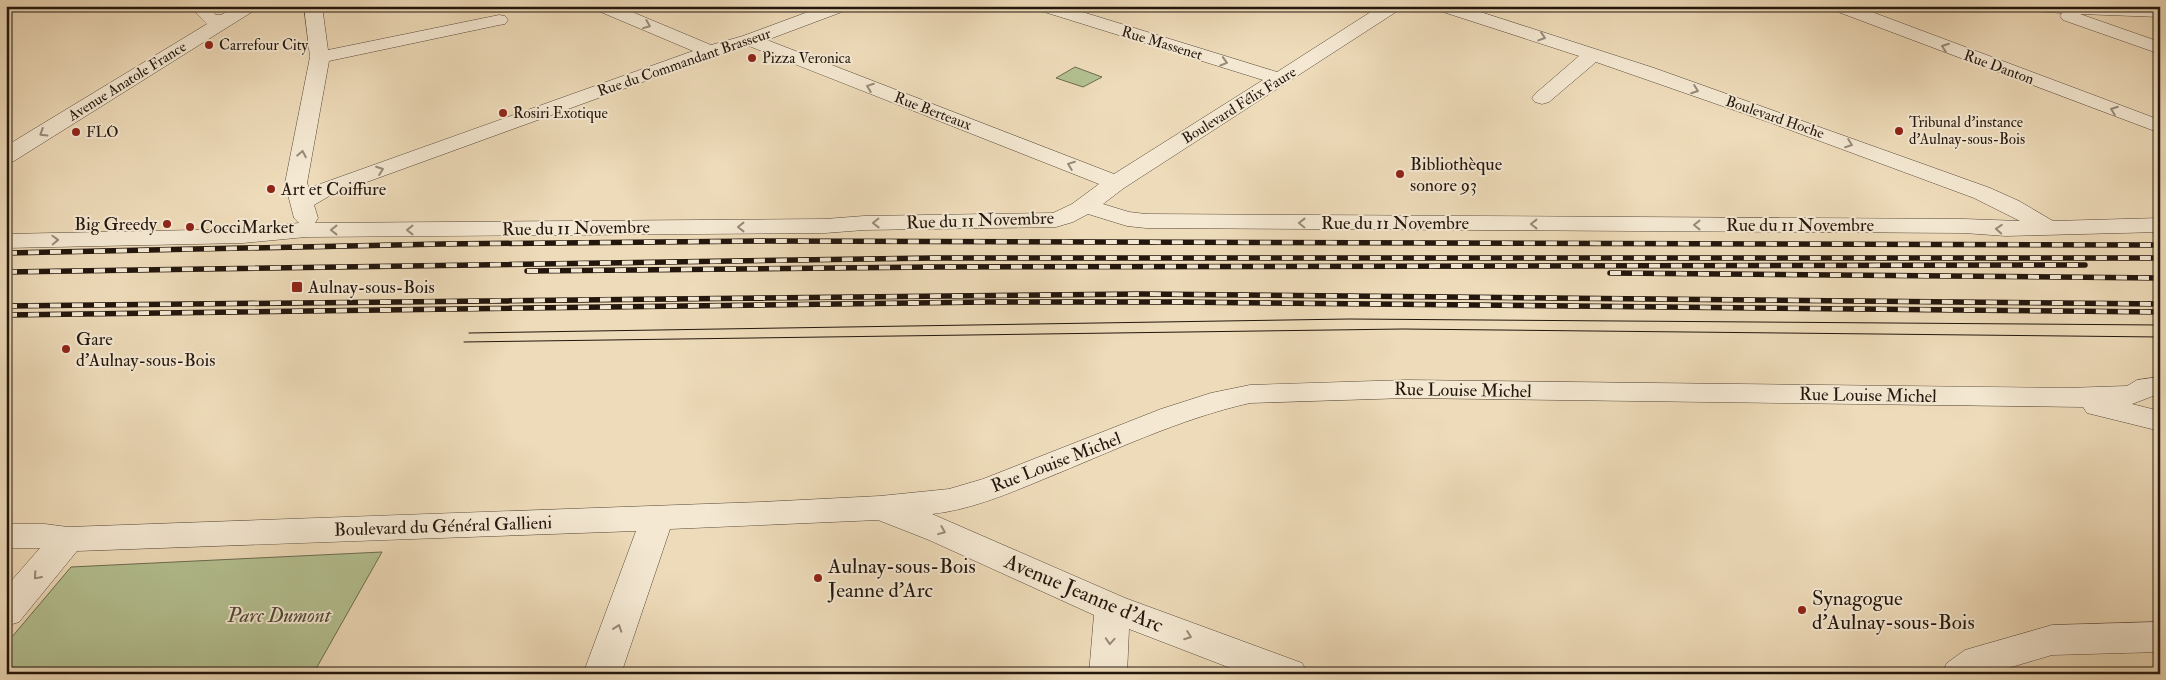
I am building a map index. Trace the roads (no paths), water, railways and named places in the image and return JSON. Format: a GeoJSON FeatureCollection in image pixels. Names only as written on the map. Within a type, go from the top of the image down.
{"type":"FeatureCollection","features":[{"type":"Feature","properties":{"kind":"street"},"geometry":{"type":"LineString","coordinates":[[198,6],[211,20],[224,21]]}},
{"type":"Feature","properties":{"kind":"street","name":"Avenue Anatole France"},"geometry":{"type":"LineString","coordinates":[[6,156],[248,6]]}},
{"type":"Feature","properties":{"kind":"street"},"geometry":{"type":"LineString","coordinates":[[306,230],[307,221],[303,201],[296,183],[320,57],[313,6]]}},
{"type":"Feature","properties":{"kind":"street"},"geometry":{"type":"LineString","coordinates":[[602,6],[710,51]]}},
{"type":"Feature","properties":{"kind":"street","name":"Rue du Commandant Brasseur"},"geometry":{"type":"LineString","coordinates":[[303,201],[323,190],[710,51],[750,40],[841,6]]}},
{"type":"Feature","properties":{"kind":"street","name":"Rue Massenet"},"geometry":{"type":"LineString","coordinates":[[1044,6],[1280,79]]}},
{"type":"Feature","properties":{"kind":"street","name":"Boulevard Félix Faure"},"geometry":{"type":"LineString","coordinates":[[1085,206],[1116,183],[1393,6]]}},
{"type":"Feature","properties":{"kind":"street","name":"Boulevard Hoche"},"geometry":{"type":"LineString","coordinates":[[1443,6],[1504,16],[1593,54],[1710,96],[1753,108],[1982,193],[2011,206],[2048,228]]}},
{"type":"Feature","properties":{"kind":"street","name":"Rue Danton"},"geometry":{"type":"LineString","coordinates":[[1839,6],[2160,127]]}},
{"type":"Feature","properties":{"kind":"street"},"geometry":{"type":"LineString","coordinates":[[2025,6],[2160,10]]}},
{"type":"Feature","properties":{"kind":"street"},"geometry":{"type":"LineString","coordinates":[[2152,6],[2160,10]]}},
{"type":"Feature","properties":{"kind":"street"},"geometry":{"type":"LineString","coordinates":[[2056,8],[2071,18],[2160,48]]}},
{"type":"Feature","properties":{"kind":"street"},"geometry":{"type":"LineString","coordinates":[[320,57],[500,20]]}},
{"type":"Feature","properties":{"kind":"street","name":"Rue Berteaux"},"geometry":{"type":"LineString","coordinates":[[750,40],[1116,183]]}},
{"type":"Feature","properties":{"kind":"street"},"geometry":{"type":"LineString","coordinates":[[1542,98],[1593,54]]}},
{"type":"Feature","properties":{"kind":"street","name":"Rue du 11 Novembre"},"geometry":{"type":"LineString","coordinates":[[6,241],[243,236],[306,230],[790,227],[864,223],[1047,221],[1066,217],[1085,206],[1127,219],[1146,221],[2048,228],[2160,225]]}},
{"type":"Feature","properties":{"kind":"street","name":"Rue Louise Michel"},"geometry":{"type":"LineString","coordinates":[[880,508],[950,501],[985,490],[1172,416],[1221,400],[1250,394],[1407,389],[2066,398],[2132,395],[2147,387],[2160,386]]}},
{"type":"Feature","properties":{"kind":"street","name":"Rue Louise Michel"},"geometry":{"type":"LineString","coordinates":[[2132,395],[2137,406],[2156,420]]}},
{"type":"Feature","properties":{"kind":"street","name":"Rue Louise Michel"},"geometry":{"type":"LineString","coordinates":[[2066,398],[2156,420]]}},
{"type":"Feature","properties":{"kind":"street","name":"Boulevard du Général Gallieni"},"geometry":{"type":"LineString","coordinates":[[6,536],[45,536],[68,539],[880,508]]}},
{"type":"Feature","properties":{"kind":"street","name":"Avenue Jeanne d'Arc"},"geometry":{"type":"LineString","coordinates":[[880,508],[941,531],[1112,608],[1289,674]]}},
{"type":"Feature","properties":{"kind":"street"},"geometry":{"type":"LineString","coordinates":[[602,674],[657,518]]}},
{"type":"Feature","properties":{"kind":"street"},"geometry":{"type":"LineString","coordinates":[[6,612],[68,539]]}},
{"type":"Feature","properties":{"kind":"street"},"geometry":{"type":"LineString","coordinates":[[1108,674],[1112,608]]}},
{"type":"Feature","properties":{"kind":"street"},"geometry":{"type":"LineString","coordinates":[[1960,674],[1978,661],[2052,640],[2160,637]]}},
{"type":"Feature","properties":{"kind":"tram line"},"geometry":{"type":"LineString","coordinates":[[469,333],[1349,319],[2160,325]]}},
{"type":"Feature","properties":{"kind":"tram line"},"geometry":{"type":"LineString","coordinates":[[464,342],[1403,329],[2160,337]]}},
{"type":"Feature","properties":{"kind":"railway"},"geometry":{"type":"LineString","coordinates":[[6,253],[442,244],[762,241],[2160,245]]}},
{"type":"Feature","properties":{"kind":"railway"},"geometry":{"type":"LineString","coordinates":[[6,272],[934,258],[2160,258]]}},
{"type":"Feature","properties":{"kind":"railway"},"geometry":{"type":"LineString","coordinates":[[527,271],[933,267],[2085,265]]}},
{"type":"Feature","properties":{"kind":"railway"},"geometry":{"type":"LineString","coordinates":[[1610,273],[2160,278]]}},
{"type":"Feature","properties":{"kind":"railway"},"geometry":{"type":"LineString","coordinates":[[6,306],[1142,294],[2160,304]]}},
{"type":"Feature","properties":{"kind":"railway"},"geometry":{"type":"LineString","coordinates":[[6,315],[988,302],[1174,302],[2160,312]]}},
{"type":"Feature","properties":{"kind":"place","name":"Carrefour City"},"geometry":{"type":"Point","coordinates":[209,45]}},
{"type":"Feature","properties":{"kind":"place","name":"Pizza Veronica"},"geometry":{"type":"Point","coordinates":[752,58]}},
{"type":"Feature","properties":{"kind":"place","name":"Rosiri Exotique"},"geometry":{"type":"Point","coordinates":[503,113]}},
{"type":"Feature","properties":{"kind":"place","name":"Tribunal d'instance d'Aulnay-sous-Bois"},"geometry":{"type":"Point","coordinates":[1899,131]}},
{"type":"Feature","properties":{"kind":"place","name":"FLO"},"geometry":{"type":"Point","coordinates":[76,132]}},
{"type":"Feature","properties":{"kind":"place","name":"Bibliothèque sonore 93"},"geometry":{"type":"Point","coordinates":[1400,174]}},
{"type":"Feature","properties":{"kind":"place","name":"Art et Coiffure"},"geometry":{"type":"Point","coordinates":[271,189]}},
{"type":"Feature","properties":{"kind":"place","name":"Big Greedy"},"geometry":{"type":"Point","coordinates":[167,224]}},
{"type":"Feature","properties":{"kind":"place","name":"CocciMarket"},"geometry":{"type":"Point","coordinates":[190,227]}},
{"type":"Feature","properties":{"kind":"place","name":"Aulnay-sous-Bois"},"geometry":{"type":"Point","coordinates":[297,287]}},
{"type":"Feature","properties":{"kind":"place","name":"Gare d'Aulnay-sous-Bois"},"geometry":{"type":"Point","coordinates":[66,349]}},
{"type":"Feature","properties":{"kind":"place","name":"Aulnay-sous-Bois Jeanne d'Arc"},"geometry":{"type":"Point","coordinates":[818,578]}},
{"type":"Feature","properties":{"kind":"place","name":"Synagogue d'Aulnay-sous-Bois"},"geometry":{"type":"Point","coordinates":[1802,610]}},
{"type":"Feature","properties":{"kind":"park label","name":"Parc Dumont"},"geometry":{"type":"Point","coordinates":[279,615]}}]}
